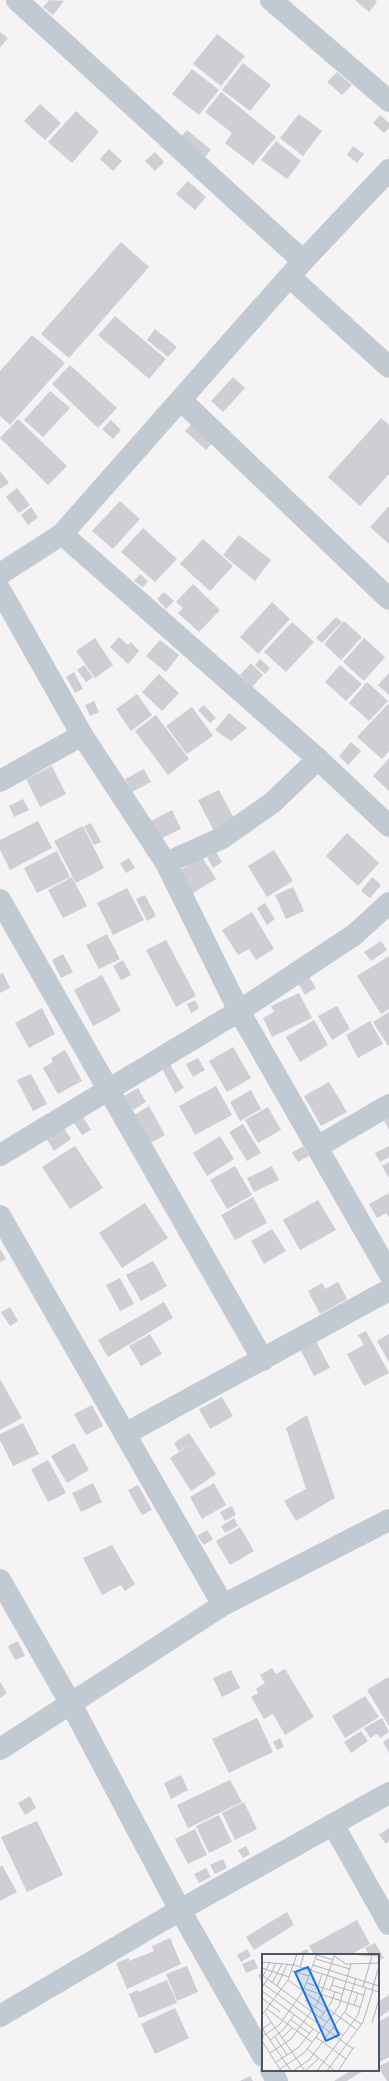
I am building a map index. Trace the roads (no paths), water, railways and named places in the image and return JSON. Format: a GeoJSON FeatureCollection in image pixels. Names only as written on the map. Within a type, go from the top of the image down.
{"type":"FeatureCollection","features":[{"type":"Feature","properties":{"kind":"street"},"geometry":{"type":"LineString","coordinates":[[17,0],[297,269],[389,367]]}},
{"type":"Feature","properties":{"kind":"street"},"geometry":{"type":"LineString","coordinates":[[271,0],[389,101]]}},
{"type":"Feature","properties":{"kind":"street"},"geometry":{"type":"LineString","coordinates":[[0,574],[62,534],[182,401],[297,269],[389,170]]}},
{"type":"Feature","properties":{"kind":"street"},"geometry":{"type":"LineString","coordinates":[[182,401],[389,599]]}},
{"type":"Feature","properties":{"kind":"street"},"geometry":{"type":"LineString","coordinates":[[62,534],[318,759],[389,826]]}},
{"type":"Feature","properties":{"kind":"street"},"geometry":{"type":"LineString","coordinates":[[0,590],[82,735],[166,863],[240,1011],[389,1273]]}},
{"type":"Feature","properties":{"kind":"street"},"geometry":{"type":"LineString","coordinates":[[0,781],[82,735]]}},
{"type":"Feature","properties":{"kind":"street"},"geometry":{"type":"LineString","coordinates":[[166,863],[222,838],[272,803],[318,759]]}},
{"type":"Feature","properties":{"kind":"street"},"geometry":{"type":"LineString","coordinates":[[0,900],[263,1360]]}},
{"type":"Feature","properties":{"kind":"street"},"geometry":{"type":"LineString","coordinates":[[0,1155],[109,1091],[240,1011],[354,935],[389,903]]}},
{"type":"Feature","properties":{"kind":"street"},"geometry":{"type":"LineString","coordinates":[[317,1147],[389,1104]]}},
{"type":"Feature","properties":{"kind":"street"},"geometry":{"type":"LineString","coordinates":[[0,1216],[223,1605]]}},
{"type":"Feature","properties":{"kind":"street"},"geometry":{"type":"LineString","coordinates":[[125,1434],[389,1290]]}},
{"type":"Feature","properties":{"kind":"street"},"geometry":{"type":"LineString","coordinates":[[0,1749],[223,1605],[389,1520]]}},
{"type":"Feature","properties":{"kind":"street"},"geometry":{"type":"LineString","coordinates":[[0,1580],[71,1704],[180,1910],[262,2054]]}},
{"type":"Feature","properties":{"kind":"street"},"geometry":{"type":"LineString","coordinates":[[0,2016],[180,1910],[334,1826],[389,1793]]}},
{"type":"Feature","properties":{"kind":"street"},"geometry":{"type":"LineString","coordinates":[[334,1826],[389,1924]]}},
{"type":"Feature","properties":{"kind":"street"},"geometry":{"type":"LineString","coordinates":[[272,2071],[277,2081]]}}]}
